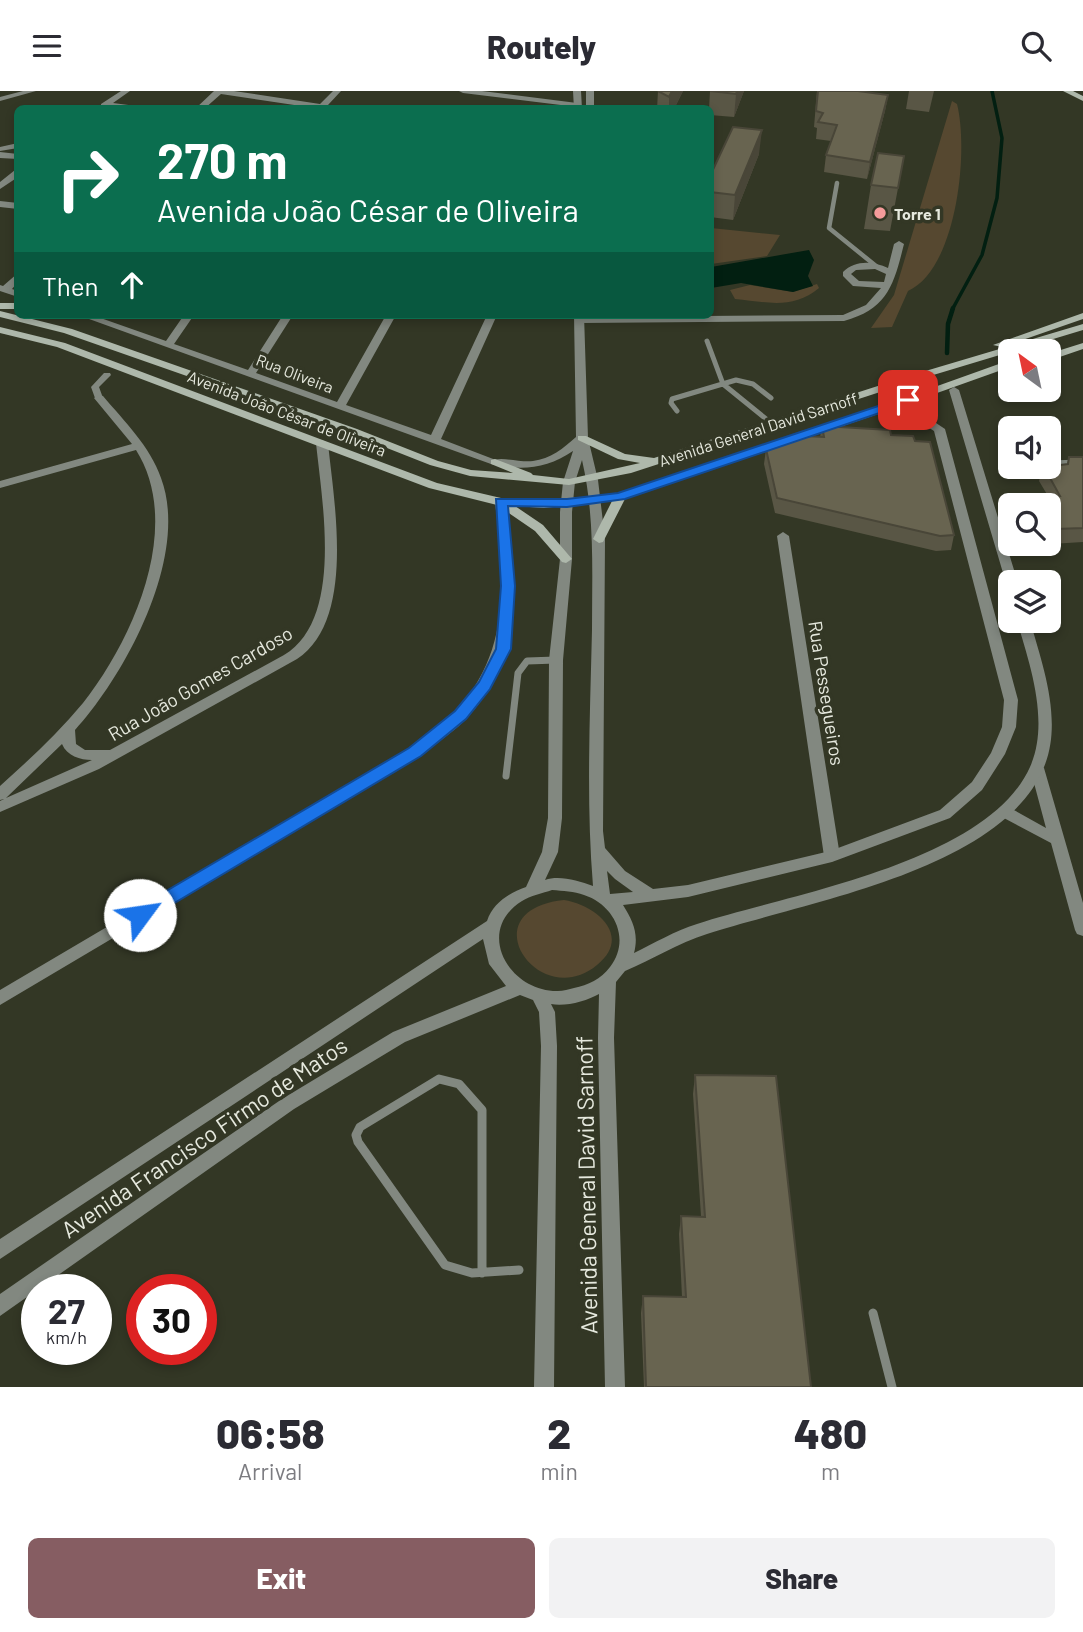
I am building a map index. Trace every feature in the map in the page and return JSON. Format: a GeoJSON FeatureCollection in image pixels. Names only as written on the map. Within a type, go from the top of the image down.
{"type":"FeatureCollection","features":[{"type":"Feature","properties":{"kind":"main road"},"geometry":{"type":"LineString","coordinates":[[1067,91],[1083,99]]}},
{"type":"Feature","properties":{"kind":"main road"},"geometry":{"type":"LineString","coordinates":[[916,377],[1083,316]]}},
{"type":"Feature","properties":{"kind":"main road","name":"Avenida João César de Oliveira"},"geometry":{"type":"LineString","coordinates":[[20,319],[68,331],[353,431],[434,463],[500,478],[569,482]]}},
{"type":"Feature","properties":{"kind":"main road","name":"Avenida General David Sarnoff"},"geometry":{"type":"LineString","coordinates":[[569,482],[592,479],[666,459],[916,377],[1083,327]]}},
{"type":"Feature","properties":{"kind":"main road","name":"Avenida João César de Oliveira"},"geometry":{"type":"LineString","coordinates":[[0,330],[61,345],[433,485],[501,502],[567,503]]}},
{"type":"Feature","properties":{"kind":"main road"},"geometry":{"type":"LineString","coordinates":[[1061,344],[1083,337]]}},
{"type":"Feature","properties":{"kind":"main road"},"geometry":{"type":"LineString","coordinates":[[1061,354],[1083,347]]}},
{"type":"Feature","properties":{"kind":"main road","name":"Avenida General David Sarnoff"},"geometry":{"type":"LineString","coordinates":[[567,503],[620,497],[998,367]]}},
{"type":"Feature","properties":{"kind":"main road"},"geometry":{"type":"LineString","coordinates":[[908,400],[954,390],[998,375]]}},
{"type":"Feature","properties":{"kind":"main road"},"geometry":{"type":"LineString","coordinates":[[582,438],[622,457],[666,459]]}},
{"type":"Feature","properties":{"kind":"main road"},"geometry":{"type":"LineString","coordinates":[[495,462],[541,481]]}},
{"type":"Feature","properties":{"kind":"main road"},"geometry":{"type":"LineString","coordinates":[[599,539],[620,497]]}},
{"type":"Feature","properties":{"kind":"main road"},"geometry":{"type":"LineString","coordinates":[[501,502],[539,528],[566,559]]}},
{"type":"Feature","properties":{"kind":"street"},"geometry":{"type":"LineString","coordinates":[[0,99],[32,91]]}},
{"type":"Feature","properties":{"kind":"street"},"geometry":{"type":"LineString","coordinates":[[106,105],[126,91]]}},
{"type":"Feature","properties":{"kind":"street"},"geometry":{"type":"LineString","coordinates":[[203,105],[218,91],[315,105]]}},
{"type":"Feature","properties":{"kind":"street"},"geometry":{"type":"LineString","coordinates":[[323,105],[337,91]]}},
{"type":"Feature","properties":{"kind":"street"},"geometry":{"type":"LineString","coordinates":[[463,91],[563,105]]}},
{"type":"Feature","properties":{"kind":"street"},"geometry":{"type":"LineString","coordinates":[[714,318],[844,318],[865,313],[879,301],[892,273],[899,244]]}},
{"type":"Feature","properties":{"kind":"street"},"geometry":{"type":"LineString","coordinates":[[886,285],[856,283],[846,274],[853,267],[876,266],[892,273]]}},
{"type":"Feature","properties":{"kind":"street","name":"Rua Oliveira"},"geometry":{"type":"LineString","coordinates":[[94,319],[495,462],[522,466],[548,462],[560,458],[582,438]]}},
{"type":"Feature","properties":{"kind":"street"},"geometry":{"type":"LineString","coordinates":[[168,345],[186,319]]}},
{"type":"Feature","properties":{"kind":"street"},"geometry":{"type":"LineString","coordinates":[[251,373],[285,319]]}},
{"type":"Feature","properties":{"kind":"street"},"geometry":{"type":"LineString","coordinates":[[340,407],[389,319]]}},
{"type":"Feature","properties":{"kind":"street"},"geometry":{"type":"LineString","coordinates":[[434,441],[490,319]]}},
{"type":"Feature","properties":{"kind":"street"},"geometry":{"type":"LineString","coordinates":[[579,319],[582,438],[592,479],[599,539],[598,850],[606,899],[623,919],[629,939],[621,967]]}},
{"type":"Feature","properties":{"kind":"street"},"geometry":{"type":"LineString","coordinates":[[0,795],[68,727],[99,691],[145,607],[160,552],[157,482],[138,446],[99,398],[96,387],[107,375]]}},
{"type":"Feature","properties":{"kind":"street"},"geometry":{"type":"LineString","coordinates":[[954,390],[1008,570]]}},
{"type":"Feature","properties":{"kind":"street"},"geometry":{"type":"LineString","coordinates":[[877,411],[917,415],[939,429],[1011,700],[1009,727],[998,754],[977,786],[945,814],[832,856],[652,897],[606,899],[570,885],[534,887],[507,903],[489,927],[488,946],[498,970],[519,988],[539,995],[576,995],[608,981],[621,967],[699,930],[908,867],[944,852],[1007,813],[1037,768]]}},
{"type":"Feature","properties":{"kind":"street"},"geometry":{"type":"LineString","coordinates":[[534,887],[550,852],[555,818],[556,660],[566,559],[567,503],[569,482],[582,438]]}},
{"type":"Feature","properties":{"kind":"street","name":"Rua João Gomes Cardoso"},"geometry":{"type":"LineString","coordinates":[[0,807],[119,752],[282,662],[307,645],[322,620],[330,545],[322,443]]}},
{"type":"Feature","properties":{"kind":"street"},"geometry":{"type":"LineString","coordinates":[[0,485],[138,446]]}},
{"type":"Feature","properties":{"kind":"street"},"geometry":{"type":"LineString","coordinates":[[0,998],[415,752],[461,715],[485,685],[503,649],[508,586],[501,502]]}},
{"type":"Feature","properties":{"kind":"street","name":"Rua Pessegueiros"},"geometry":{"type":"LineString","coordinates":[[783,536],[832,856]]}},
{"type":"Feature","properties":{"kind":"street"},"geometry":{"type":"LineString","coordinates":[[1027,633],[1042,686],[1043,730],[1037,768],[1083,930]]}},
{"type":"Feature","properties":{"kind":"street"},"geometry":{"type":"LineString","coordinates":[[68,727],[69,746],[82,755],[119,752]]}},
{"type":"Feature","properties":{"kind":"street"},"geometry":{"type":"LineString","coordinates":[[1007,813],[1055,839]]}},
{"type":"Feature","properties":{"kind":"street"},"geometry":{"type":"LineString","coordinates":[[598,850],[620,875],[652,897]]}},
{"type":"Feature","properties":{"kind":"street","name":"Avenida Francisco Firmo de Matos"},"geometry":{"type":"LineString","coordinates":[[0,1250],[489,927]]}},
{"type":"Feature","properties":{"kind":"street","name":"Avenida General David Sarnoff"},"geometry":{"type":"LineString","coordinates":[[608,981],[606,1038],[615,1387]]}},
{"type":"Feature","properties":{"kind":"street","name":"Avenida Francisco Firmo de Matos"},"geometry":{"type":"LineString","coordinates":[[0,1306],[288,1104],[399,1037],[519,988]]}},
{"type":"Feature","properties":{"kind":"street","name":"Avenida General David Sarnoff"},"geometry":{"type":"LineString","coordinates":[[539,995],[547,1012],[549,1047],[544,1387]]}},
{"type":"Feature","properties":{"kind":"lane"},"geometry":{"type":"LineString","coordinates":[[837,183],[829,228],[876,266]]}},
{"type":"Feature","properties":{"kind":"lane"},"geometry":{"type":"LineString","coordinates":[[706,341],[723,384],[771,423]]}},
{"type":"Feature","properties":{"kind":"lane"},"geometry":{"type":"LineString","coordinates":[[677,411],[671,404],[672,399],[744,380],[771,398]]}},
{"type":"Feature","properties":{"kind":"lane"},"geometry":{"type":"LineString","coordinates":[[1061,463],[1083,462]]}},
{"type":"Feature","properties":{"kind":"lane"},"geometry":{"type":"LineString","coordinates":[[506,776],[518,673],[527,661],[556,660]]}},
{"type":"Feature","properties":{"kind":"lane"},"geometry":{"type":"LineString","coordinates":[[482,1273],[482,1110],[471,1094],[454,1079],[439,1079],[360,1127],[356,1135],[358,1142],[445,1265],[459,1273],[482,1273],[519,1270]]}},
{"type":"Feature","properties":{"kind":"lane"},"geometry":{"type":"LineString","coordinates":[[873,1313],[892,1387]]}},
{"type":"Feature","properties":{"kind":"shaded area"},"geometry":{"type":"Polygon","coordinates":[[[952,101],[957,104],[961,150],[960,178],[948,235],[938,259],[925,279],[908,291],[892,327],[871,328],[894,295],[952,101]]]}},
{"type":"Feature","properties":{"kind":"shaded area"},"geometry":{"type":"Polygon","coordinates":[[[714,228],[780,235],[767,256],[714,264],[714,228]]]}},
{"type":"Feature","properties":{"kind":"shaded area"},"geometry":{"type":"Polygon","coordinates":[[[809,250],[814,260],[808,276],[813,286],[793,292],[741,283],[714,288],[714,266],[809,250]]]}},
{"type":"Feature","properties":{"kind":"shaded area"},"geometry":{"type":"Polygon","coordinates":[[[817,284],[819,288],[809,295],[779,303],[735,299],[730,290],[750,285],[793,292],[817,284]]]}},
{"type":"Feature","properties":{"kind":"shaded area"},"geometry":{"type":"Polygon","coordinates":[[[564,900],[588,908],[598,915],[611,933],[612,943],[597,965],[575,976],[554,977],[536,968],[523,954],[517,938],[520,921],[535,908],[564,900]]]}},
{"type":"Feature","properties":{"kind":"building"},"geometry":{"type":"Polygon","coordinates":[[[658,91],[672,91],[669,97],[658,91]]]}},
{"type":"Feature","properties":{"kind":"building"},"geometry":{"type":"Polygon","coordinates":[[[710,91],[737,91],[736,94],[710,91]]]}},
{"type":"Feature","properties":{"kind":"building"},"geometry":{"type":"Polygon","coordinates":[[[818,91],[858,91],[888,95],[870,162],[826,155],[837,125],[818,122],[823,113],[816,111],[818,91]]]}},
{"type":"Feature","properties":{"kind":"building"},"geometry":{"type":"Polygon","coordinates":[[[733,127],[762,130],[735,195],[714,192],[714,167],[733,127]]]}},
{"type":"Feature","properties":{"kind":"building"},"geometry":{"type":"Polygon","coordinates":[[[878,153],[904,156],[898,188],[871,185],[878,153]]]}},
{"type":"Feature","properties":{"kind":"building"},"geometry":{"type":"Polygon","coordinates":[[[822,426],[890,430],[891,435],[913,436],[915,441],[930,442],[954,535],[940,536],[777,498],[766,449],[804,436],[824,437],[822,426]]]}},
{"type":"Feature","properties":{"kind":"building"},"geometry":{"type":"Polygon","coordinates":[[[1069,457],[1083,457],[1083,528],[1061,529],[1061,493],[1058,493],[1051,479],[1061,479],[1061,465],[1068,464],[1069,457]]]}},
{"type":"Feature","properties":{"kind":"building"},"geometry":{"type":"Polygon","coordinates":[[[695,1075],[776,1076],[811,1387],[646,1387],[643,1296],[686,1297],[681,1216],[705,1217],[695,1075]]]}},
{"type":"Feature","properties":{"kind":"waterway"},"geometry":{"type":"LineString","coordinates":[[953,308],[982,255],[997,198],[1002,138],[992,91]]}},
{"type":"Feature","properties":{"kind":"waterway"},"geometry":{"type":"LineString","coordinates":[[947,353],[948,324],[953,308]]}},
{"type":"Feature","properties":{"kind":"place","name":"Torre 1"},"geometry":{"type":"Point","coordinates":[880,213]}},
{"type":"Feature","properties":{"kind":"route"},"geometry":{"type":"LineString","coordinates":[[140,915],[415,752],[461,715],[485,685],[503,649],[508,622],[508,586],[501,502],[544,504],[620,497],[908,400]]}}]}
